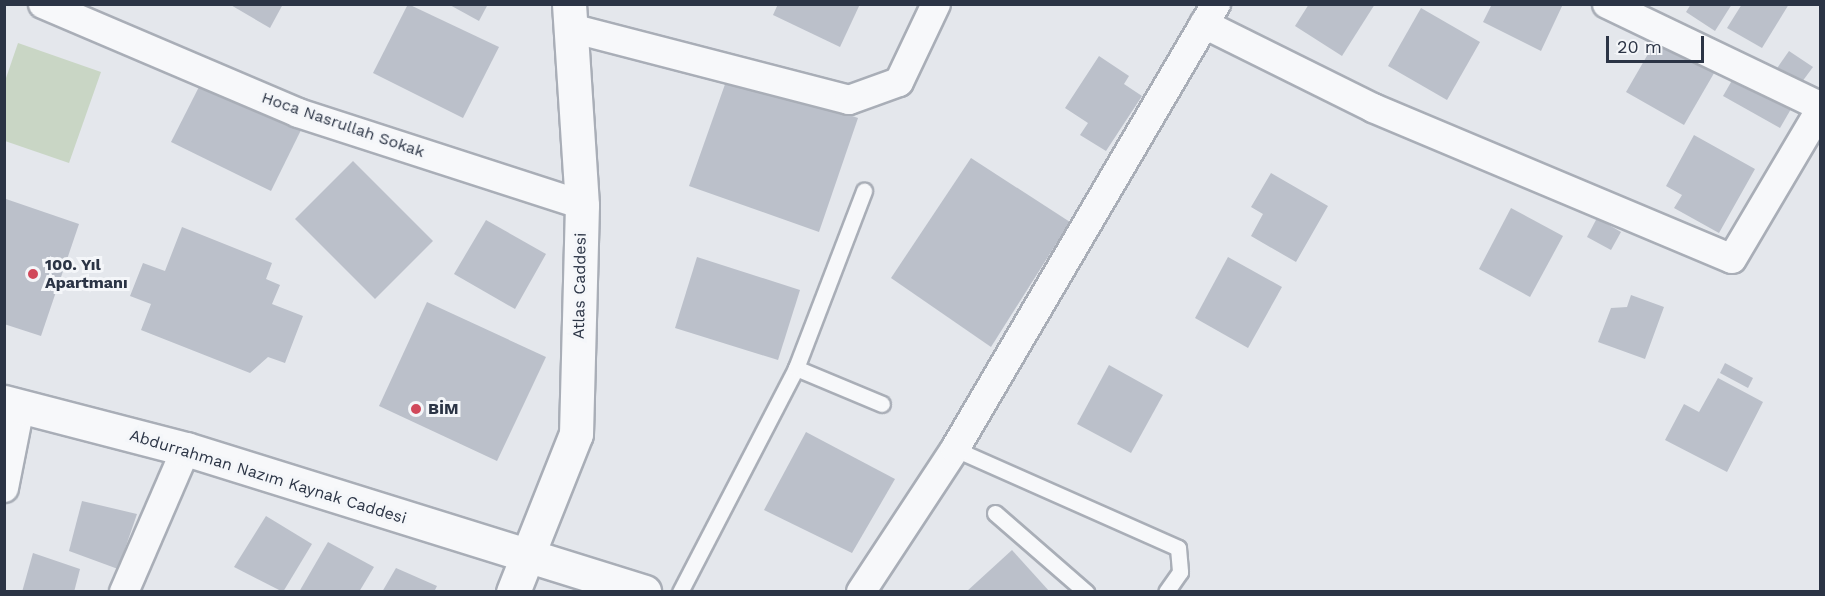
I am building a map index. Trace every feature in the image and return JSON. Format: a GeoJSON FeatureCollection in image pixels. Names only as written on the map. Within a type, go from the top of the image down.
{"type":"FeatureCollection","features":[{"type":"Feature","properties":{"kind":"street","name":"Hoca Nasrullah Sokak"},"geometry":{"type":"LineString","coordinates":[[43,4],[298,113],[582,205]]}},
{"type":"Feature","properties":{"kind":"street"},"geometry":{"type":"LineString","coordinates":[[570,16],[849,100],[899,82],[936,4]]}},
{"type":"Feature","properties":{"kind":"street"},"geometry":{"type":"LineString","coordinates":[[861,591],[955,449],[1210,14],[1373,108],[1732,259],[1821,108],[1606,4]]}},
{"type":"Feature","properties":{"kind":"street","name":"Atlas Caddesi"},"geometry":{"type":"LineString","coordinates":[[513,591],[530,559],[576,434],[582,205],[570,16]]}},
{"type":"Feature","properties":{"kind":"street"},"geometry":{"type":"LineString","coordinates":[[4,488],[12,405]]}},
{"type":"Feature","properties":{"kind":"street","name":"Abdurrahman Nazım Kaynak Caddesi"},"geometry":{"type":"LineString","coordinates":[[12,405],[186,449],[530,559],[644,591]]}},
{"type":"Feature","properties":{"kind":"street"},"geometry":{"type":"LineString","coordinates":[[124,591],[186,449]]}},
{"type":"Feature","properties":{"kind":"lane"},"geometry":{"type":"LineString","coordinates":[[680,591],[796,368],[864,191]]}},
{"type":"Feature","properties":{"kind":"lane"},"geometry":{"type":"LineString","coordinates":[[796,368],[882,404]]}},
{"type":"Feature","properties":{"kind":"lane"},"geometry":{"type":"LineString","coordinates":[[955,449],[1178,548],[1180,572],[1166,591]]}},
{"type":"Feature","properties":{"kind":"lane"},"geometry":{"type":"LineString","coordinates":[[995,513],[1086,591]]}},
{"type":"Feature","properties":{"kind":"green space"},"geometry":{"type":"Polygon","coordinates":[[[18,43],[101,72],[69,163],[5,141],[5,81],[18,43]]]}},
{"type":"Feature","properties":{"kind":"building"},"geometry":{"type":"Polygon","coordinates":[[[229,4],[283,4],[270,28],[229,4]]]}},
{"type":"Feature","properties":{"kind":"building"},"geometry":{"type":"Polygon","coordinates":[[[408,4],[499,47],[463,118],[373,73],[408,4]]]}},
{"type":"Feature","properties":{"kind":"building"},"geometry":{"type":"Polygon","coordinates":[[[448,4],[488,4],[479,21],[448,4]]]}},
{"type":"Feature","properties":{"kind":"building"},"geometry":{"type":"Polygon","coordinates":[[[778,4],[860,4],[840,47],[773,15],[778,4]]]}},
{"type":"Feature","properties":{"kind":"building"},"geometry":{"type":"Polygon","coordinates":[[[1309,4],[1375,4],[1342,56],[1295,26],[1309,4]]]}},
{"type":"Feature","properties":{"kind":"building"},"geometry":{"type":"Polygon","coordinates":[[[1492,4],[1563,4],[1541,51],[1483,22],[1492,4]]]}},
{"type":"Feature","properties":{"kind":"building"},"geometry":{"type":"Polygon","coordinates":[[[1691,4],[1732,4],[1715,31],[1686,12],[1691,4]]]}},
{"type":"Feature","properties":{"kind":"building"},"geometry":{"type":"Polygon","coordinates":[[[1742,4],[1789,4],[1762,48],[1727,28],[1742,4]]]}},
{"type":"Feature","properties":{"kind":"building"},"geometry":{"type":"Polygon","coordinates":[[[1421,8],[1480,42],[1447,100],[1388,66],[1421,8]]]}},
{"type":"Feature","properties":{"kind":"building"},"geometry":{"type":"Polygon","coordinates":[[[1659,35],[1717,68],[1684,125],[1626,92],[1659,35]]]}},
{"type":"Feature","properties":{"kind":"building"},"geometry":{"type":"Polygon","coordinates":[[[1789,51],[1813,67],[1796,90],[1773,74],[1789,51]]]}},
{"type":"Feature","properties":{"kind":"building"},"geometry":{"type":"Polygon","coordinates":[[[1099,56],[1129,76],[1124,84],[1142,96],[1106,151],[1080,135],[1088,123],[1065,108],[1099,56]]]}},
{"type":"Feature","properties":{"kind":"building"},"geometry":{"type":"Polygon","coordinates":[[[729,73],[858,118],[819,232],[689,186],[729,73]]]}},
{"type":"Feature","properties":{"kind":"building"},"geometry":{"type":"Polygon","coordinates":[[[204,77],[303,126],[271,191],[171,142],[204,77]]]}},
{"type":"Feature","properties":{"kind":"building"},"geometry":{"type":"Polygon","coordinates":[[[1734,77],[1791,109],[1780,128],[1723,96],[1734,77]]]}},
{"type":"Feature","properties":{"kind":"building"},"geometry":{"type":"Polygon","coordinates":[[[1694,135],[1755,169],[1719,233],[1674,208],[1682,195],[1666,186],[1694,135]]]}},
{"type":"Feature","properties":{"kind":"building"},"geometry":{"type":"Polygon","coordinates":[[[971,158],[1070,222],[991,347],[891,278],[971,158]]]}},
{"type":"Feature","properties":{"kind":"building"},"geometry":{"type":"Polygon","coordinates":[[[353,161],[433,241],[375,299],[295,219],[353,161]]]}},
{"type":"Feature","properties":{"kind":"building"},"geometry":{"type":"Polygon","coordinates":[[[1271,173],[1328,206],[1296,262],[1251,236],[1263,214],[1251,207],[1271,173]]]}},
{"type":"Feature","properties":{"kind":"building","name":"100. Yıl Apartmanı"},"geometry":{"type":"Polygon","coordinates":[[[6,199],[79,224],[41,336],[4,324],[6,199]]]}},
{"type":"Feature","properties":{"kind":"building"},"geometry":{"type":"Polygon","coordinates":[[[1511,208],[1563,236],[1530,297],[1479,269],[1511,208]]]}},
{"type":"Feature","properties":{"kind":"building"},"geometry":{"type":"Polygon","coordinates":[[[1597,218],[1621,232],[1611,250],[1587,237],[1597,218]]]}},
{"type":"Feature","properties":{"kind":"building"},"geometry":{"type":"Polygon","coordinates":[[[486,220],[546,254],[515,309],[454,274],[486,220]]]}},
{"type":"Feature","properties":{"kind":"building"},"geometry":{"type":"Polygon","coordinates":[[[182,227],[272,263],[266,279],[280,285],[272,304],[303,316],[285,363],[268,357],[250,373],[141,330],[151,304],[130,296],[143,263],[165,271],[182,227]]]}},
{"type":"Feature","properties":{"kind":"building"},"geometry":{"type":"Polygon","coordinates":[[[697,257],[800,290],[778,360],[675,328],[697,257]]]}},
{"type":"Feature","properties":{"kind":"building"},"geometry":{"type":"Polygon","coordinates":[[[1228,257],[1282,287],[1248,348],[1195,318],[1228,257]]]}},
{"type":"Feature","properties":{"kind":"building"},"geometry":{"type":"Polygon","coordinates":[[[1631,295],[1664,307],[1645,359],[1598,342],[1611,308],[1627,307],[1631,295]]]}},
{"type":"Feature","properties":{"kind":"building"},"geometry":{"type":"Polygon","coordinates":[[[427,302],[546,357],[497,461],[379,406],[427,302]]]}},
{"type":"Feature","properties":{"kind":"building"},"geometry":{"type":"Polygon","coordinates":[[[1725,363],[1753,378],[1748,388],[1720,373],[1725,363]]]}},
{"type":"Feature","properties":{"kind":"building"},"geometry":{"type":"Polygon","coordinates":[[[1109,365],[1163,395],[1131,453],[1077,424],[1109,365]]]}},
{"type":"Feature","properties":{"kind":"building"},"geometry":{"type":"Polygon","coordinates":[[[1718,378],[1763,402],[1727,472],[1665,440],[1684,404],[1699,412],[1718,378]]]}},
{"type":"Feature","properties":{"kind":"building"},"geometry":{"type":"Polygon","coordinates":[[[806,432],[895,479],[852,553],[764,510],[806,432]]]}},
{"type":"Feature","properties":{"kind":"building"},"geometry":{"type":"Polygon","coordinates":[[[82,501],[137,514],[118,569],[69,551],[82,501]]]}},
{"type":"Feature","properties":{"kind":"building"},"geometry":{"type":"Polygon","coordinates":[[[266,516],[312,544],[283,592],[234,567],[266,516]]]}},
{"type":"Feature","properties":{"kind":"building"},"geometry":{"type":"Polygon","coordinates":[[[328,542],[374,567],[359,592],[299,592],[328,542]]]}},
{"type":"Feature","properties":{"kind":"building"},"geometry":{"type":"Polygon","coordinates":[[[1012,550],[1050,592],[966,592],[1012,550]]]}},
{"type":"Feature","properties":{"kind":"building"},"geometry":{"type":"Polygon","coordinates":[[[33,553],[80,569],[74,592],[22,592],[33,553]]]}},
{"type":"Feature","properties":{"kind":"building"},"geometry":{"type":"Polygon","coordinates":[[[396,568],[437,586],[434,592],[382,592],[396,568]]]}},
{"type":"Feature","properties":{"kind":"place","name":"100. Yıl Apartmanı"},"geometry":{"type":"Point","coordinates":[33,274]}},
{"type":"Feature","properties":{"kind":"place","name":"BİM"},"geometry":{"type":"Point","coordinates":[416,409]}}]}
